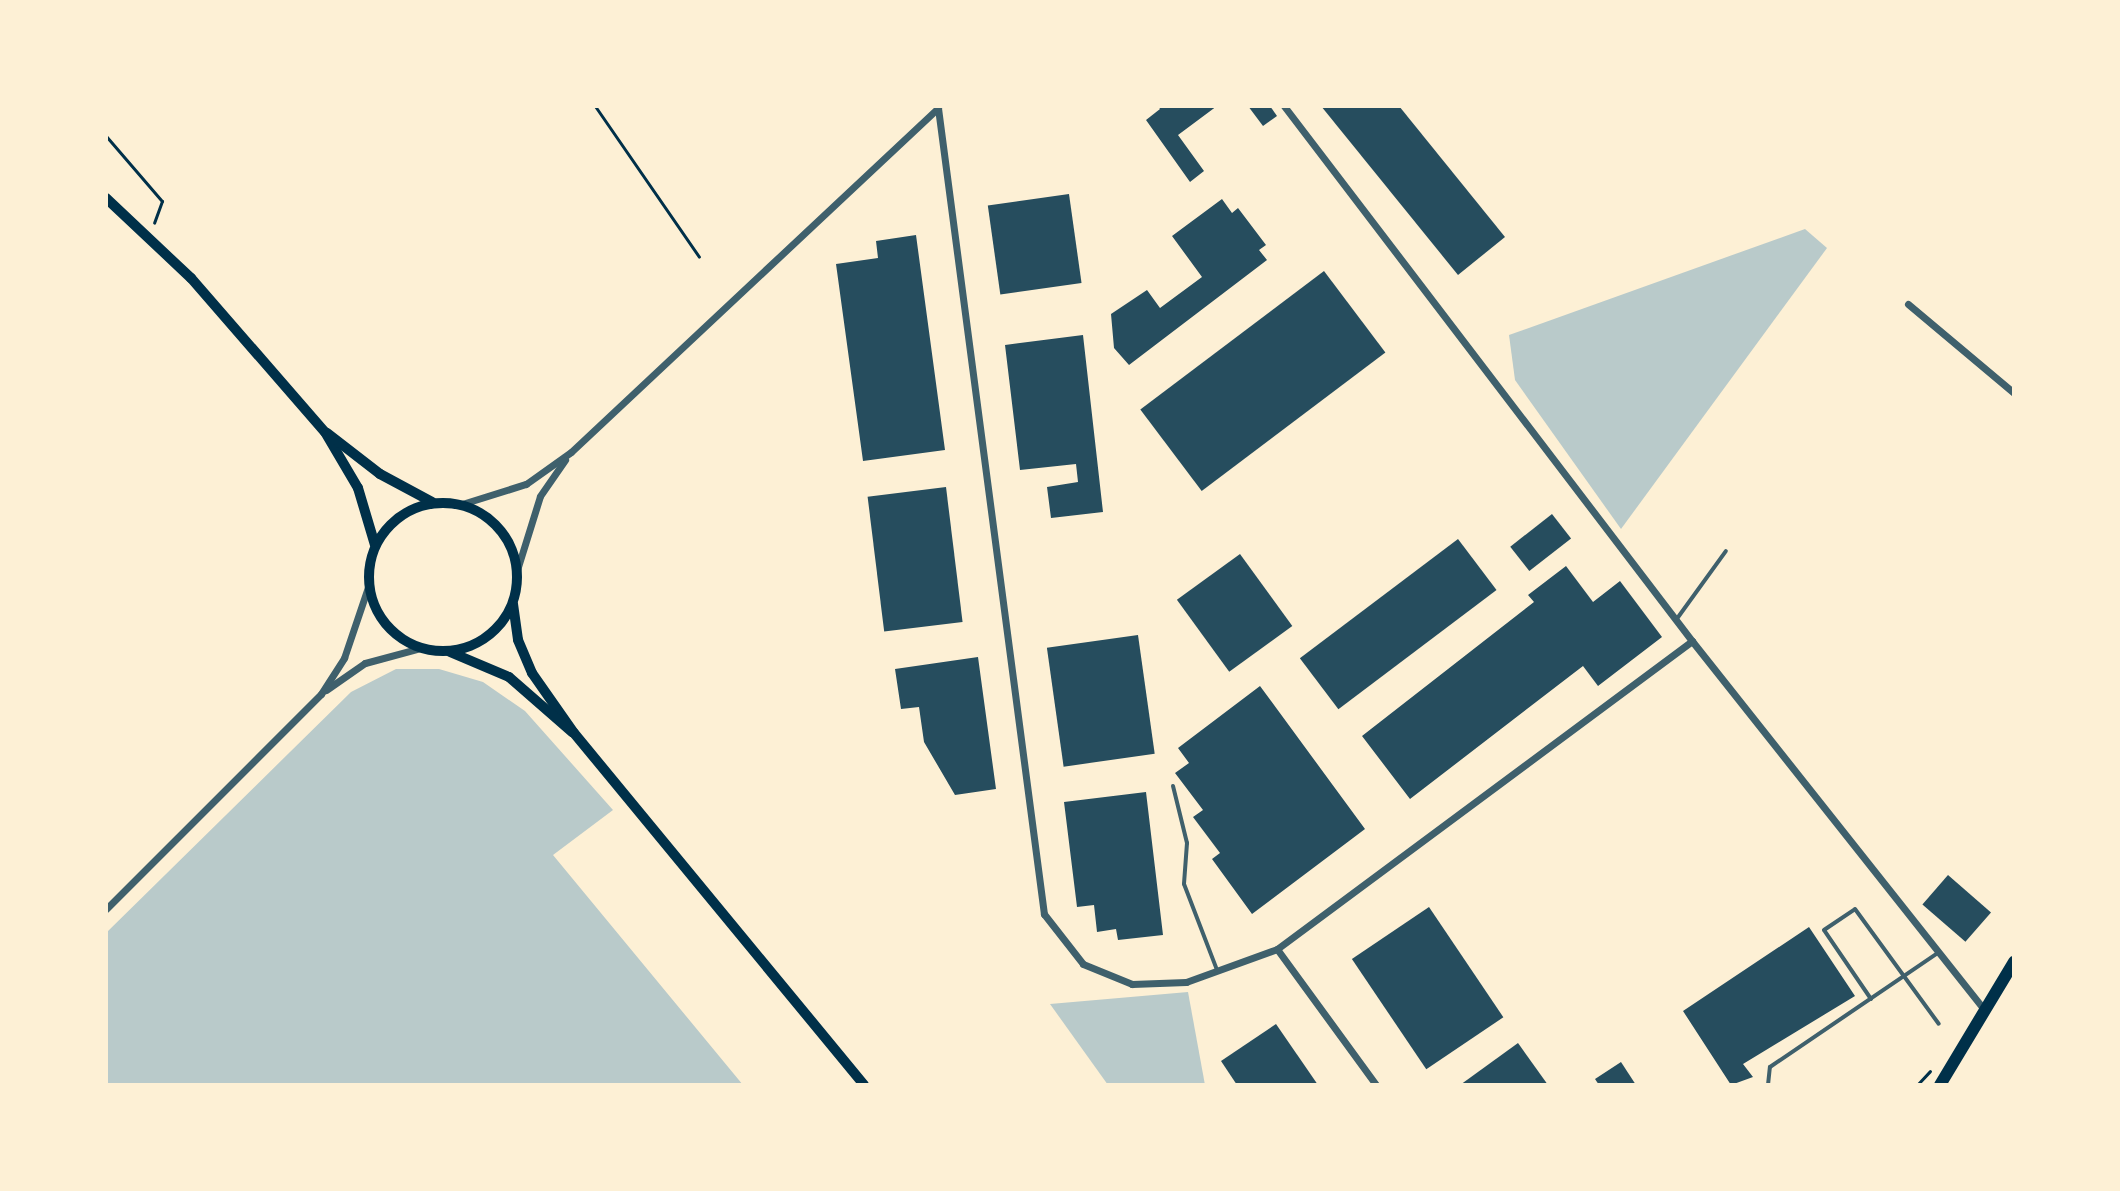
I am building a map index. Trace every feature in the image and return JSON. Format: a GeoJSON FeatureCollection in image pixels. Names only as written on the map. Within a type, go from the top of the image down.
{"type":"FeatureCollection","features":[{"type":"Feature","properties":{"kind":"main road"},"geometry":{"type":"LineString","coordinates":[[106,198],[191,278],[325,432],[358,488],[375,545],[369,584],[386,625],[421,648],[445,651],[509,677],[574,733]]}},
{"type":"Feature","properties":{"kind":"main road"},"geometry":{"type":"LineString","coordinates":[[325,432],[380,474],[432,502]]}},
{"type":"Feature","properties":{"kind":"main road"},"geometry":{"type":"LineString","coordinates":[[375,545],[407,511],[432,502],[462,504],[498,526],[517,570],[513,604],[518,640],[532,673],[574,733],[864,1085]]}},
{"type":"Feature","properties":{"kind":"main road"},"geometry":{"type":"LineString","coordinates":[[445,651],[483,640],[513,604]]}},
{"type":"Feature","properties":{"kind":"main road"},"geometry":{"type":"LineString","coordinates":[[1940,1085],[2014,962]]}},
{"type":"Feature","properties":{"kind":"street"},"geometry":{"type":"LineString","coordinates":[[1284,106],[1676,621],[1985,1011]]}},
{"type":"Feature","properties":{"kind":"street"},"geometry":{"type":"LineString","coordinates":[[939,107],[1044,914],[1083,964],[1132,984],[1186,982],[1218,973],[1277,949],[1692,641]]}},
{"type":"Feature","properties":{"kind":"street"},"geometry":{"type":"LineString","coordinates":[[462,504],[526,484],[571,452],[939,107]]}},
{"type":"Feature","properties":{"kind":"street"},"geometry":{"type":"LineString","coordinates":[[1908,304],[2014,393]]}},
{"type":"Feature","properties":{"kind":"street"},"geometry":{"type":"LineString","coordinates":[[517,570],[540,496],[571,452]]}},
{"type":"Feature","properties":{"kind":"street"},"geometry":{"type":"LineString","coordinates":[[321,694],[344,658],[369,584]]}},
{"type":"Feature","properties":{"kind":"street"},"geometry":{"type":"LineString","coordinates":[[106,909],[321,694],[365,663],[421,648]]}},
{"type":"Feature","properties":{"kind":"street"},"geometry":{"type":"LineString","coordinates":[[1277,949],[1376,1085]]}},
{"type":"Feature","properties":{"kind":"lane"},"geometry":{"type":"LineString","coordinates":[[1676,621],[1726,551]]}},
{"type":"Feature","properties":{"kind":"lane"},"geometry":{"type":"LineString","coordinates":[[1173,786],[1187,843],[1184,884],[1218,973]]}},
{"type":"Feature","properties":{"kind":"lane"},"geometry":{"type":"LineString","coordinates":[[1871,999],[1824,930],[1855,909],[1939,1024]]}},
{"type":"Feature","properties":{"kind":"lane"},"geometry":{"type":"LineString","coordinates":[[1768,1085],[1770,1067],[1938,953]]}},
{"type":"Feature","properties":{"kind":"path"},"geometry":{"type":"LineString","coordinates":[[595,106],[699,257]]}},
{"type":"Feature","properties":{"kind":"path"},"geometry":{"type":"LineString","coordinates":[[106,136],[162,201],[149,238]]}},
{"type":"Feature","properties":{"kind":"shaded area"},"geometry":{"type":"Polygon","coordinates":[[[1805,229],[1827,248],[1621,529],[1515,380],[1509,335],[1805,229]]]}},
{"type":"Feature","properties":{"kind":"shaded area"},"geometry":{"type":"Polygon","coordinates":[[[396,669],[439,669],[483,682],[525,711],[613,810],[553,855],[743,1085],[106,1085],[106,933],[351,692],[396,669]]]}},
{"type":"Feature","properties":{"kind":"shaded area"},"geometry":{"type":"Polygon","coordinates":[[[1188,992],[1205,1085],[1108,1085],[1050,1004],[1188,992]]]}},
{"type":"Feature","properties":{"kind":"building"},"geometry":{"type":"Polygon","coordinates":[[[1158,106],[1217,106],[1178,135],[1204,171],[1190,182],[1146,120],[1160,109],[1158,106]]]}},
{"type":"Feature","properties":{"kind":"building"},"geometry":{"type":"Polygon","coordinates":[[[1248,106],[1270,106],[1277,116],[1263,126],[1248,106]]]}},
{"type":"Feature","properties":{"kind":"building"},"geometry":{"type":"Polygon","coordinates":[[[1321,106],[1399,106],[1505,237],[1458,275],[1321,106]]]}},
{"type":"Feature","properties":{"kind":"building"},"geometry":{"type":"Polygon","coordinates":[[[1069,194],[1082,283],[1000,295],[988,205],[1069,194]]]}},
{"type":"Feature","properties":{"kind":"building"},"geometry":{"type":"Polygon","coordinates":[[[1222,199],[1232,213],[1238,208],[1266,245],[1259,250],[1267,260],[1129,365],[1114,348],[1111,314],[1147,290],[1160,308],[1202,277],[1172,236],[1222,199]]]}},
{"type":"Feature","properties":{"kind":"building"},"geometry":{"type":"Polygon","coordinates":[[[916,235],[945,450],[863,461],[836,264],[878,258],[876,241],[916,235]]]}},
{"type":"Feature","properties":{"kind":"building"},"geometry":{"type":"Polygon","coordinates":[[[1324,271],[1385,352],[1202,491],[1140,409],[1324,271]]]}},
{"type":"Feature","properties":{"kind":"building"},"geometry":{"type":"Polygon","coordinates":[[[1083,335],[1103,512],[1051,518],[1047,487],[1078,482],[1076,464],[1020,470],[1005,345],[1083,335]]]}},
{"type":"Feature","properties":{"kind":"building"},"geometry":{"type":"Polygon","coordinates":[[[946,487],[963,622],[884,632],[868,497],[946,487]]]}},
{"type":"Feature","properties":{"kind":"building"},"geometry":{"type":"Polygon","coordinates":[[[1552,514],[1571,538],[1529,571],[1510,547],[1552,514]]]}},
{"type":"Feature","properties":{"kind":"building"},"geometry":{"type":"Polygon","coordinates":[[[1458,539],[1497,590],[1338,709],[1300,658],[1458,539]]]}},
{"type":"Feature","properties":{"kind":"building"},"geometry":{"type":"Polygon","coordinates":[[[1240,554],[1292,626],[1229,672],[1177,600],[1240,554]]]}},
{"type":"Feature","properties":{"kind":"building"},"geometry":{"type":"Polygon","coordinates":[[[1566,566],[1593,602],[1620,581],[1662,637],[1598,686],[1583,666],[1410,799],[1362,736],[1534,602],[1528,595],[1566,566]]]}},
{"type":"Feature","properties":{"kind":"building"},"geometry":{"type":"Polygon","coordinates":[[[1138,635],[1155,754],[1064,767],[1047,648],[1138,635]]]}},
{"type":"Feature","properties":{"kind":"building"},"geometry":{"type":"Polygon","coordinates":[[[978,657],[996,789],[955,795],[924,742],[919,707],[901,709],[895,669],[978,657]]]}},
{"type":"Feature","properties":{"kind":"building"},"geometry":{"type":"Polygon","coordinates":[[[1260,686],[1365,829],[1252,914],[1212,859],[1220,853],[1193,817],[1203,810],[1175,773],[1189,763],[1178,748],[1260,686]]]}},
{"type":"Feature","properties":{"kind":"building"},"geometry":{"type":"Polygon","coordinates":[[[1146,792],[1163,935],[1118,940],[1116,929],[1097,932],[1094,905],[1077,907],[1064,802],[1146,792]]]}},
{"type":"Feature","properties":{"kind":"building"},"geometry":{"type":"Polygon","coordinates":[[[1948,875],[1991,912],[1965,942],[1922,904],[1948,875]]]}},
{"type":"Feature","properties":{"kind":"building"},"geometry":{"type":"Polygon","coordinates":[[[1429,907],[1503,1017],[1426,1069],[1352,959],[1429,907]]]}},
{"type":"Feature","properties":{"kind":"building"},"geometry":{"type":"Polygon","coordinates":[[[1809,927],[1855,996],[1743,1064],[1753,1077],[1731,1085],[1683,1011],[1809,927]]]}},
{"type":"Feature","properties":{"kind":"building"},"geometry":{"type":"Polygon","coordinates":[[[1276,1024],[1318,1085],[1237,1085],[1221,1061],[1276,1024]]]}},
{"type":"Feature","properties":{"kind":"building"},"geometry":{"type":"Polygon","coordinates":[[[1518,1043],[1548,1085],[1460,1085],[1518,1043]]]}},
{"type":"Feature","properties":{"kind":"building"},"geometry":{"type":"Polygon","coordinates":[[[1621,1062],[1636,1085],[1599,1085],[1595,1079],[1621,1062]]]}}]}
